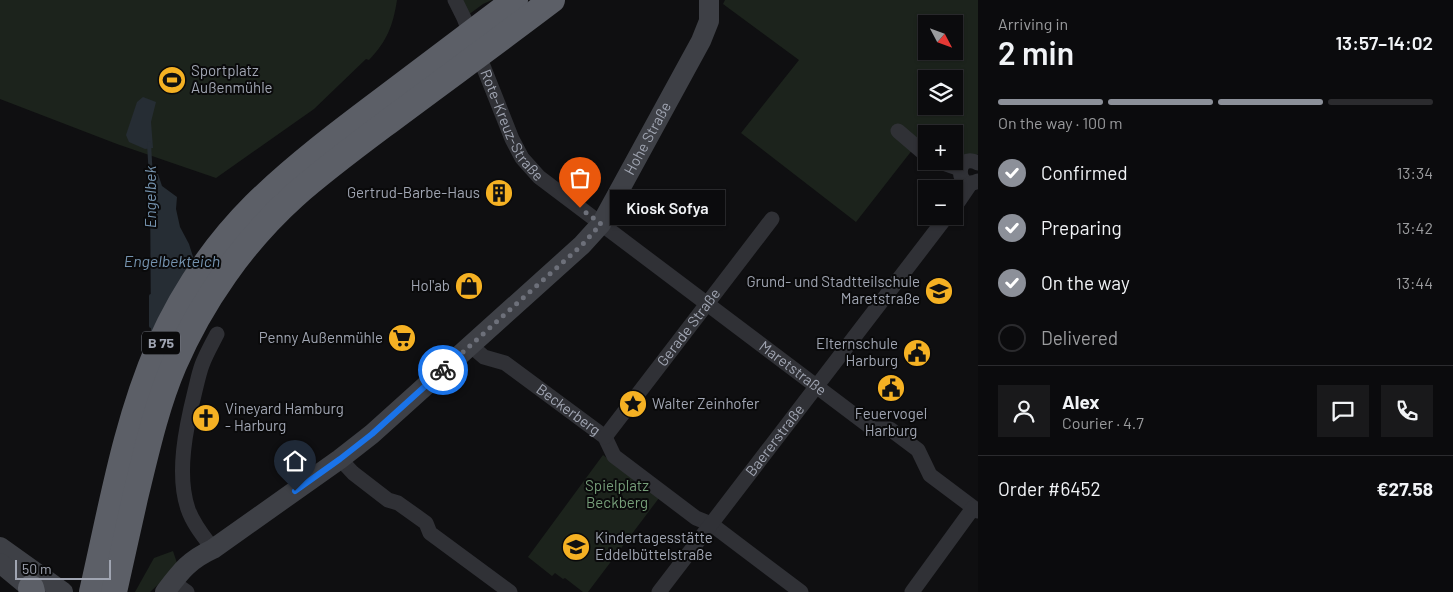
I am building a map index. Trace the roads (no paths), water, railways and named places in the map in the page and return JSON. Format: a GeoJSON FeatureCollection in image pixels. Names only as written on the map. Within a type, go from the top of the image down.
{"type":"FeatureCollection","features":[{"type":"Feature","properties":{"kind":"highway","name":"B 75"},"geometry":{"type":"LineString","coordinates":[[491,32],[515,0]]}},
{"type":"Feature","properties":{"kind":"highway","name":"B 75"},"geometry":{"type":"LineString","coordinates":[[92,592],[121,465],[138,401],[159,346],[196,278],[216,250],[254,221],[293,197],[461,54],[491,32],[552,0]]}},
{"type":"Feature","properties":{"kind":"highway","name":"B 75"},"geometry":{"type":"LineString","coordinates":[[114,592],[144,460],[174,365],[200,313],[238,257],[254,221]]}},
{"type":"Feature","properties":{"kind":"street","name":"Rote-Kreuz-Straße"},"geometry":{"type":"LineString","coordinates":[[455,0],[464,18],[512,140],[522,158],[539,177],[601,224]]}},
{"type":"Feature","properties":{"kind":"street","name":"Hohe Straße"},"geometry":{"type":"LineString","coordinates":[[178,589],[213,549],[340,459],[372,434],[582,245],[601,224],[706,31],[710,21],[709,0]]}},
{"type":"Feature","properties":{"kind":"street"},"geometry":{"type":"LineString","coordinates":[[898,131],[918,148]]}},
{"type":"Feature","properties":{"kind":"street"},"geometry":{"type":"LineString","coordinates":[[963,164],[969,161],[978,163]]}},
{"type":"Feature","properties":{"kind":"street"},"geometry":{"type":"LineString","coordinates":[[960,170],[961,177],[964,181],[975,182]]}},
{"type":"Feature","properties":{"kind":"street"},"geometry":{"type":"LineString","coordinates":[[963,197],[975,182]]}},
{"type":"Feature","properties":{"kind":"street","name":"Gerade Straße"},"geometry":{"type":"LineString","coordinates":[[605,437],[772,219]]}},
{"type":"Feature","properties":{"kind":"street","name":"Maretstraße"},"geometry":{"type":"LineString","coordinates":[[601,224],[873,429],[890,429],[918,450],[930,475],[976,510]]}},
{"type":"Feature","properties":{"kind":"street","name":"Baererstraße"},"geometry":{"type":"LineString","coordinates":[[659,592],[940,225]]}},
{"type":"Feature","properties":{"kind":"street"},"geometry":{"type":"LineString","coordinates":[[213,549],[189,511],[182,473],[191,407],[202,366],[217,334]]}},
{"type":"Feature","properties":{"kind":"street","name":"Beckerberg"},"geometry":{"type":"LineString","coordinates":[[470,345],[484,357],[505,363],[605,437],[614,456],[696,518],[711,524],[801,592]]}},
{"type":"Feature","properties":{"kind":"street"},"geometry":{"type":"LineString","coordinates":[[340,459],[353,473],[388,500],[398,502],[426,523],[430,532],[491,586],[510,592]]}},
{"type":"Feature","properties":{"kind":"street"},"geometry":{"type":"LineString","coordinates":[[912,592],[976,510]]}},
{"type":"Feature","properties":{"kind":"street"},"geometry":{"type":"LineString","coordinates":[[0,547],[62,592]]}},
{"type":"Feature","properties":{"kind":"street"},"geometry":{"type":"LineString","coordinates":[[0,563],[33,591]]}},
{"type":"Feature","properties":{"kind":"water"},"geometry":{"type":"Polygon","coordinates":[[[143,97],[156,102],[151,122],[153,148],[145,149],[129,142],[126,135],[137,102],[143,97]]]}},
{"type":"Feature","properties":{"kind":"water","name":"Engelbekteich"},"geometry":{"type":"Polygon","coordinates":[[[150,174],[158,174],[162,186],[177,197],[176,209],[180,227],[189,244],[195,263],[151,339],[150,174]]]}},
{"type":"Feature","properties":{"kind":"waterway","name":"Engelbek"},"geometry":{"type":"LineString","coordinates":[[149,143],[151,179]]}},
{"type":"Feature","properties":{"kind":"waterway","name":"Engelbek"},"geometry":{"type":"LineString","coordinates":[[151,296],[151,326]]}},
{"type":"Feature","properties":{"kind":"place","name":"Sportplatz Außenmühle"},"geometry":{"type":"Point","coordinates":[172,80]}},
{"type":"Feature","properties":{"kind":"place","name":"Gertrud-Barbe-Haus"},"geometry":{"type":"Point","coordinates":[499,193]}},
{"type":"Feature","properties":{"kind":"place","name":"Kiosk Sofya"},"geometry":{"type":"Point","coordinates":[580,208]}},
{"type":"Feature","properties":{"kind":"place","name":"Hol'ab"},"geometry":{"type":"Point","coordinates":[469,286]}},
{"type":"Feature","properties":{"kind":"place","name":"Grund‐ und Stadtteilschule Maretstraße"},"geometry":{"type":"Point","coordinates":[939,291]}},
{"type":"Feature","properties":{"kind":"place","name":"Penny Außenmühle"},"geometry":{"type":"Point","coordinates":[402,338]}},
{"type":"Feature","properties":{"kind":"place","name":"Elternschule Harburg"},"geometry":{"type":"Point","coordinates":[917,353]}},
{"type":"Feature","properties":{"kind":"place","name":"Feuervogel Harburg"},"geometry":{"type":"Point","coordinates":[891,388]}},
{"type":"Feature","properties":{"kind":"place","name":"Walter Zeinhofer"},"geometry":{"type":"Point","coordinates":[633,404]}},
{"type":"Feature","properties":{"kind":"place","name":"Vineyard Hamburg - Harburg"},"geometry":{"type":"Point","coordinates":[206,418]}},
{"type":"Feature","properties":{"kind":"place","name":"Kindertagesstätte Eddelbüttelstraße"},"geometry":{"type":"Point","coordinates":[576,547]}},
{"type":"Feature","properties":{"kind":"park label","name":"Spielplatz Beckberg"},"geometry":{"type":"Point","coordinates":[617,494]}}]}
